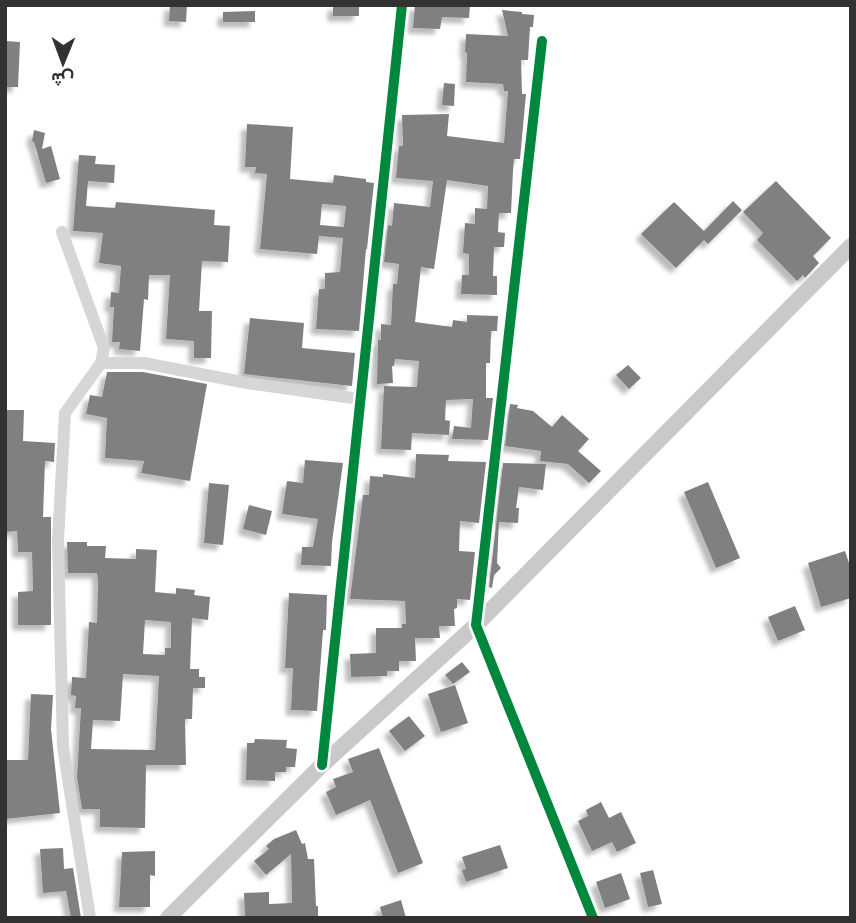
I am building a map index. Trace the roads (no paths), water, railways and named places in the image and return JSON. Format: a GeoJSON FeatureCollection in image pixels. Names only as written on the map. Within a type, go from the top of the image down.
{"type":"FeatureCollection","features":[{"type":"Feature","properties":{"kind":"main road"},"geometry":{"type":"LineString","coordinates":[[168,918],[322,765],[476,625],[851,246]]}},
{"type":"Feature","properties":{"kind":"street"},"geometry":{"type":"LineString","coordinates":[[322,765],[401,5]]}},
{"type":"Feature","properties":{"kind":"street"},"geometry":{"type":"LineString","coordinates":[[542,41],[476,625],[593,918]]}},
{"type":"Feature","properties":{"kind":"street"},"geometry":{"type":"LineString","coordinates":[[62,232],[104,348],[102,363],[65,413],[58,540],[63,747],[90,918]]}},
{"type":"Feature","properties":{"kind":"street"},"geometry":{"type":"LineString","coordinates":[[102,363],[144,363],[247,383],[360,399]]}}]}
